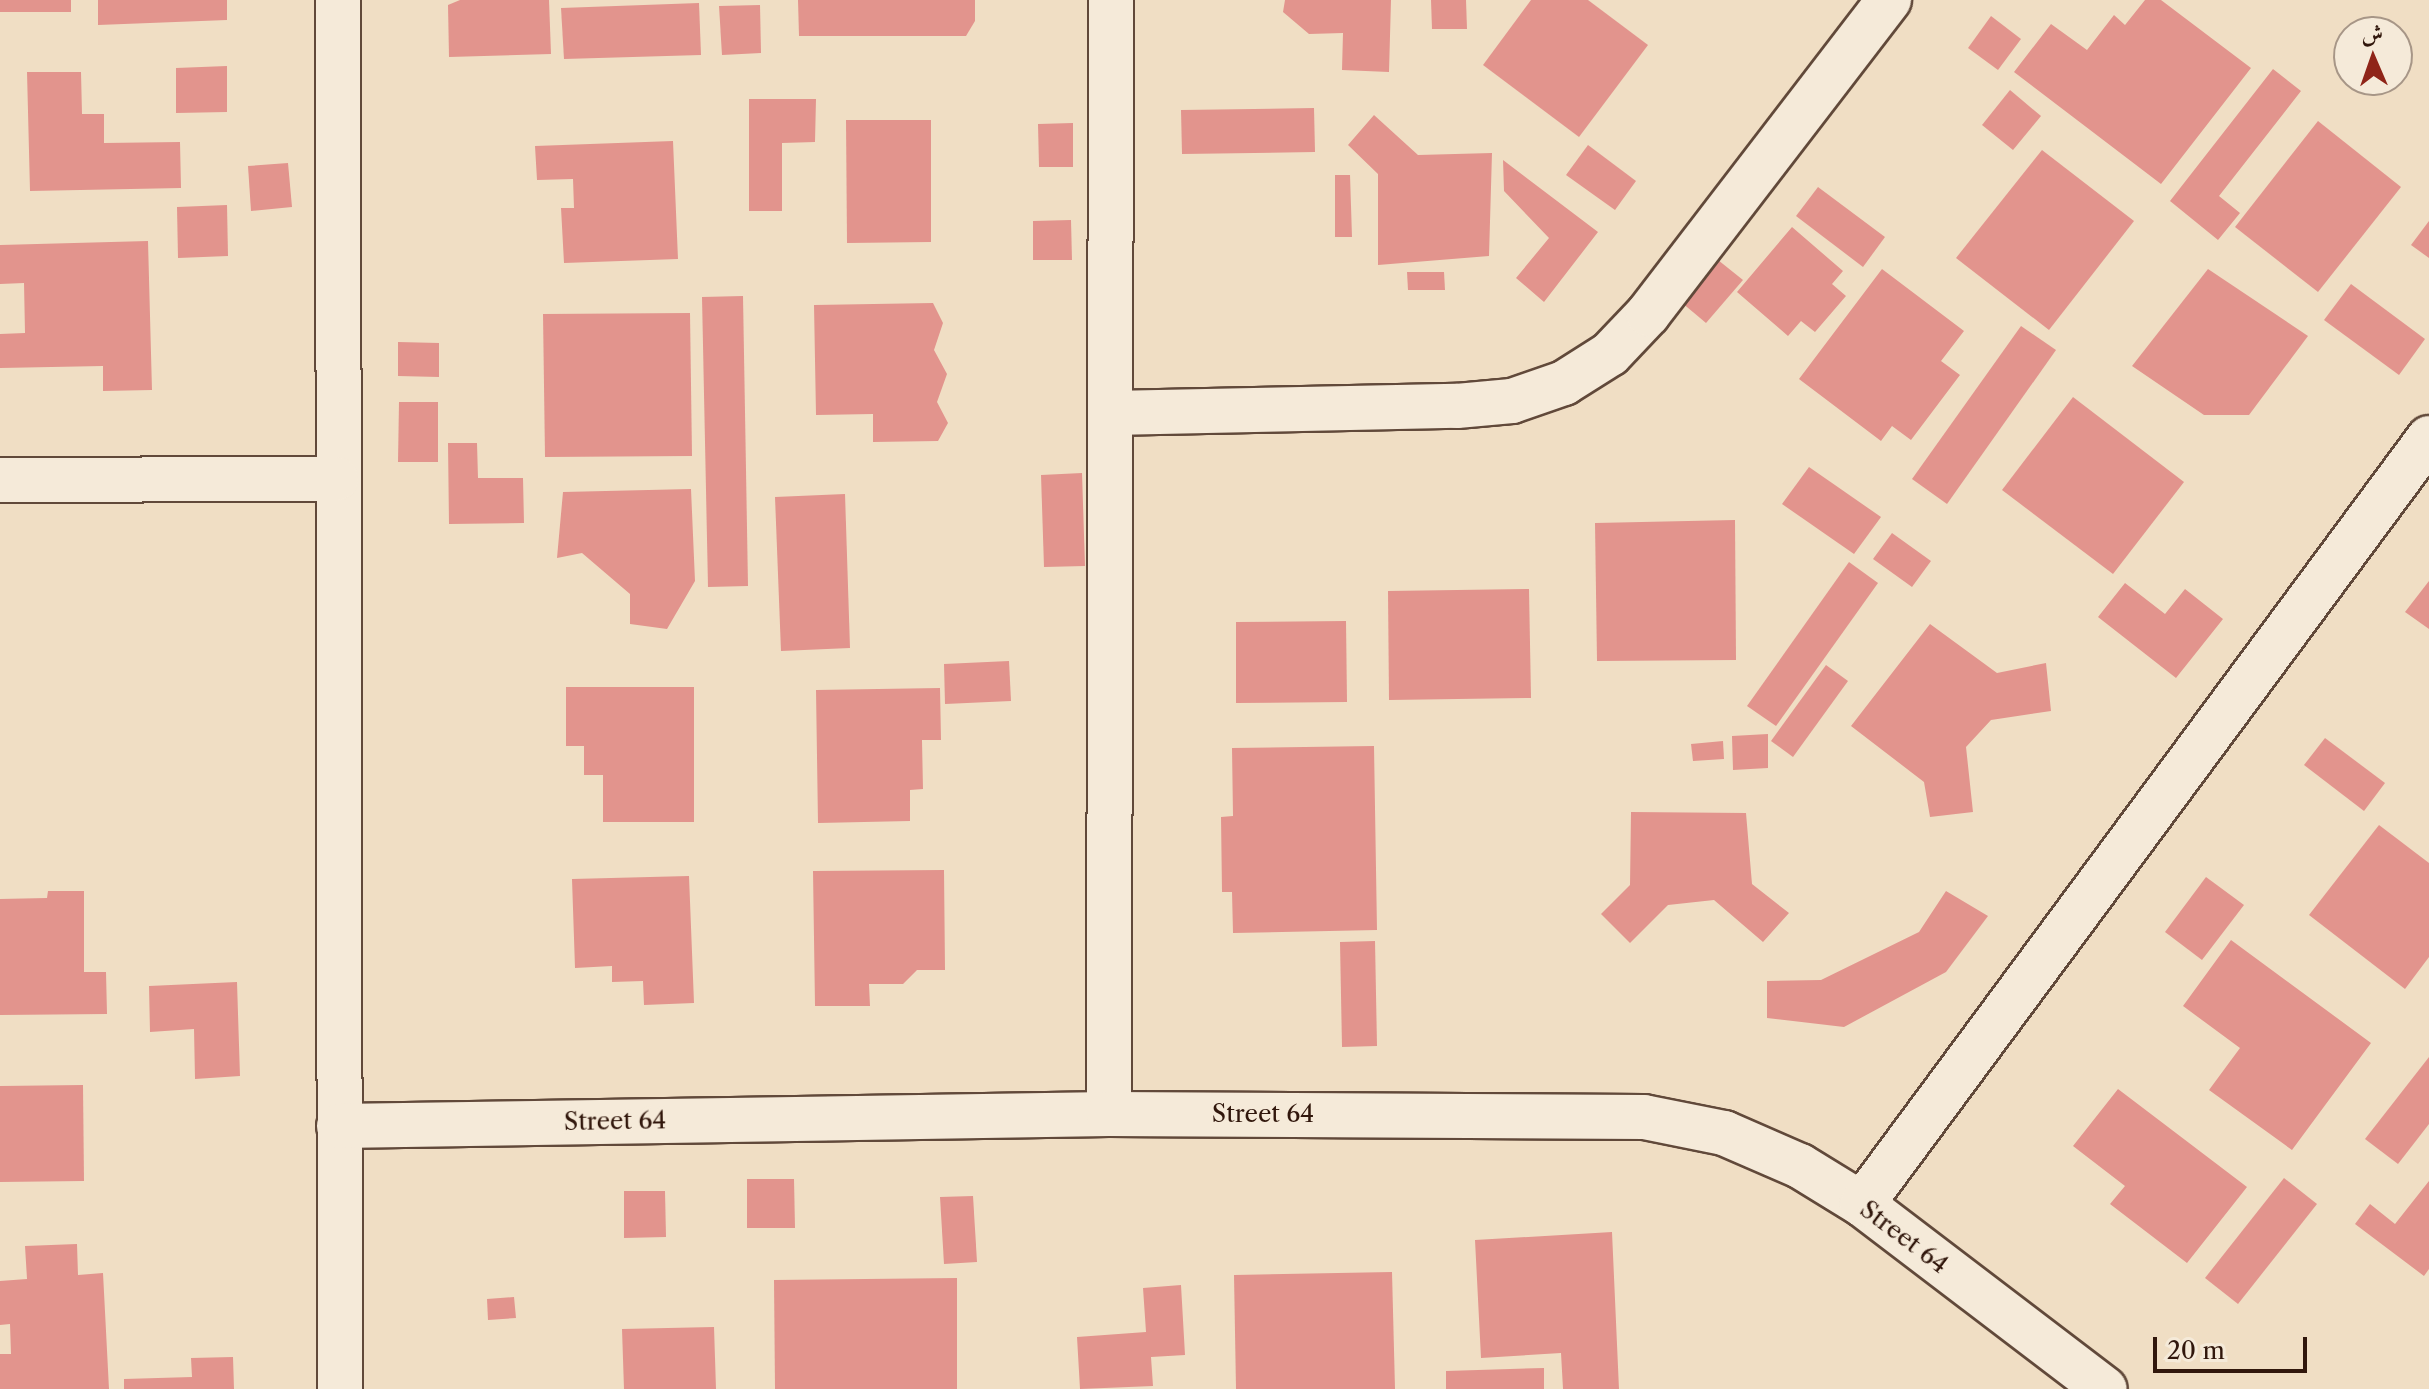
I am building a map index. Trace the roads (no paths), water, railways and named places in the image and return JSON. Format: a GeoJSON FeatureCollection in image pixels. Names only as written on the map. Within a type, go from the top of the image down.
{"type":"FeatureCollection","features":[{"type":"Feature","properties":{"kind":"street"},"geometry":{"type":"LineString","coordinates":[[338,0],[336,479],[340,1389]]}},
{"type":"Feature","properties":{"kind":"street"},"geometry":{"type":"LineString","coordinates":[[1109,1114],[1111,0]]}},
{"type":"Feature","properties":{"kind":"street"},"geometry":{"type":"LineString","coordinates":[[1111,413],[1457,406],[1512,401],[1564,383],[1610,354],[1648,314],[1889,0]]}},
{"type":"Feature","properties":{"kind":"street"},"geometry":{"type":"LineString","coordinates":[[1862,1204],[2429,438]]}},
{"type":"Feature","properties":{"kind":"street"},"geometry":{"type":"LineString","coordinates":[[0,480],[336,479]]}},
{"type":"Feature","properties":{"kind":"street","name":"Street 64"},"geometry":{"type":"LineString","coordinates":[[339,1126],[1109,1114],[1644,1117],[1763,1147],[1862,1204],[2105,1389]]}}]}
